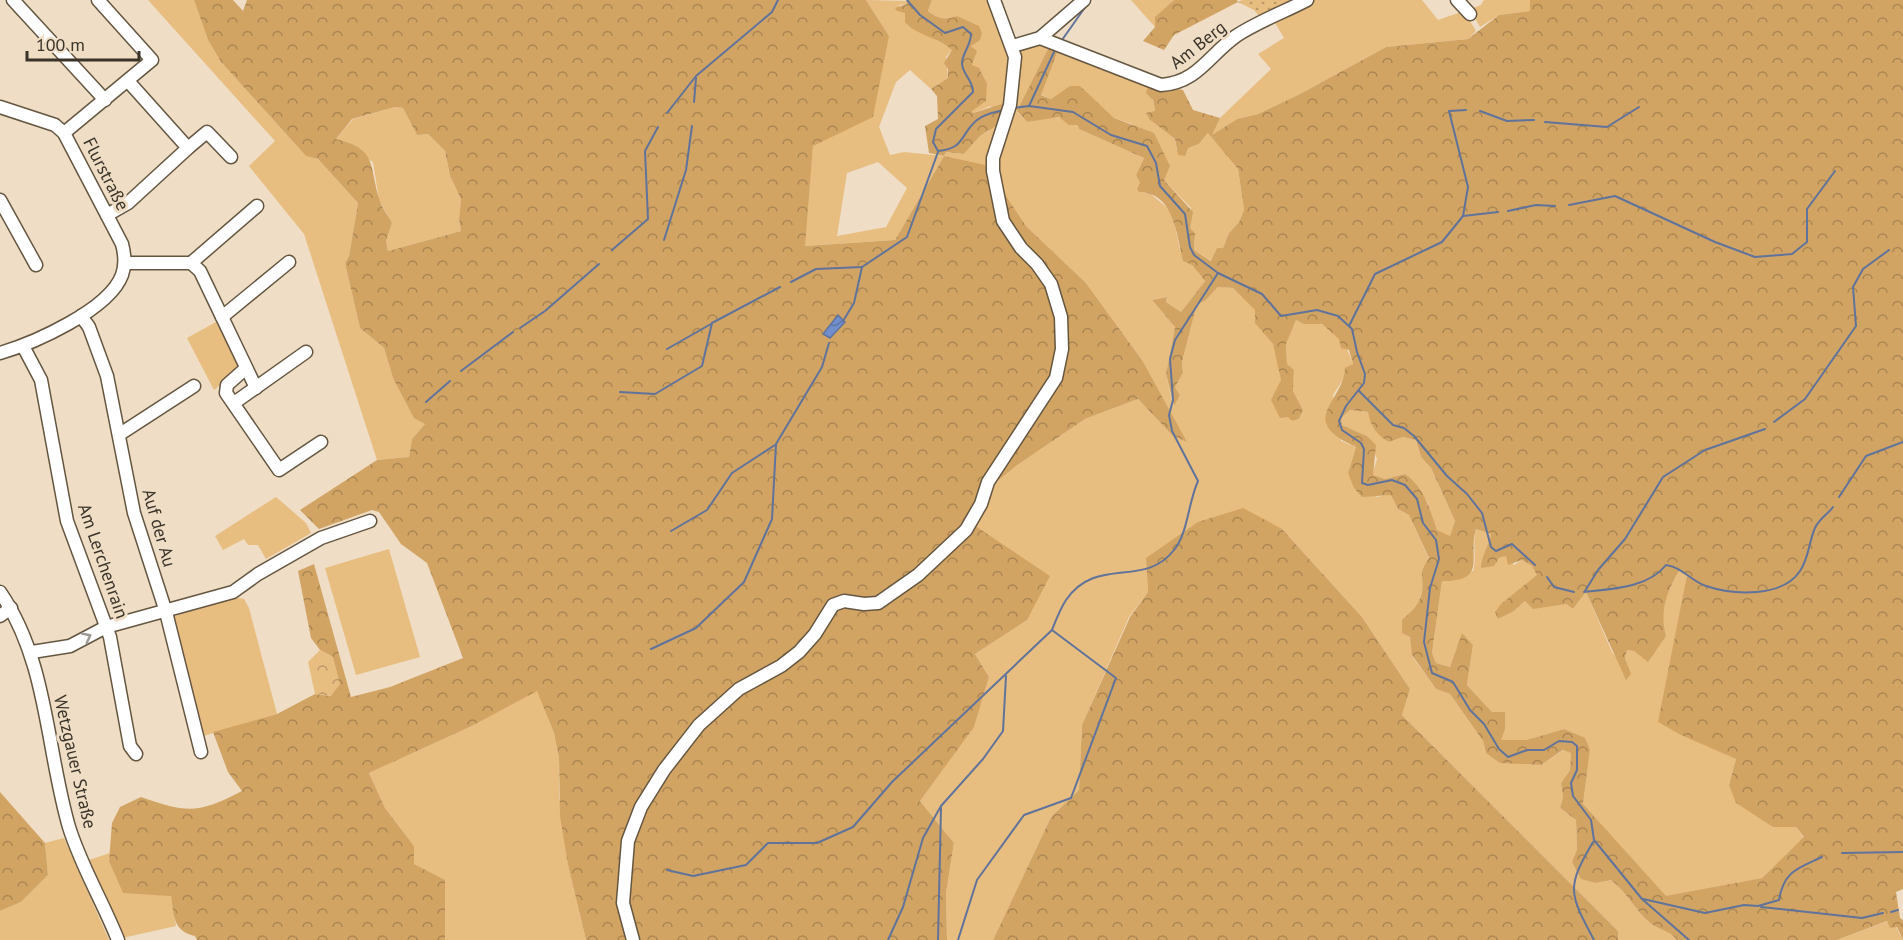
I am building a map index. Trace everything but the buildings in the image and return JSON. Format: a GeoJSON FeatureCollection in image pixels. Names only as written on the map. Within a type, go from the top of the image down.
{"type":"FeatureCollection","features":[{"type":"Feature","properties":{"kind":"street"},"geometry":{"type":"LineString","coordinates":[[13,0],[105,100]]}},
{"type":"Feature","properties":{"kind":"street"},"geometry":{"type":"LineString","coordinates":[[64,133],[152,60],[98,0]]}},
{"type":"Feature","properties":{"kind":"street"},"geometry":{"type":"LineString","coordinates":[[1013,46],[1040,38],[1084,0]]}},
{"type":"Feature","properties":{"kind":"street","name":"Am Berg"},"geometry":{"type":"LineString","coordinates":[[1040,38],[1161,86],[1178,84],[1191,77],[1237,36],[1306,0]]}},
{"type":"Feature","properties":{"kind":"street"},"geometry":{"type":"LineString","coordinates":[[1457,0],[1470,14]]}},
{"type":"Feature","properties":{"kind":"street"},"geometry":{"type":"LineString","coordinates":[[633,940],[623,903],[628,841],[641,807],[664,770],[699,725],[739,689],[781,666],[799,652],[833,605],[844,601],[864,604],[878,603],[918,575],[966,530],[981,504],[988,482],[1056,378],[1062,349],[1061,317],[1050,284],[1037,264],[1020,248],[1003,221],[993,171],[993,158],[1009,109],[1014,81],[1013,46],[995,1]]}},
{"type":"Feature","properties":{"kind":"street"},"geometry":{"type":"LineString","coordinates":[[128,81],[188,148]]}},
{"type":"Feature","properties":{"kind":"street","name":"Flurstraße"},"geometry":{"type":"LineString","coordinates":[[0,106],[55,125],[64,133],[122,244],[125,263]]}},
{"type":"Feature","properties":{"kind":"street"},"geometry":{"type":"LineString","coordinates":[[107,215],[128,203],[207,132],[231,157]]}},
{"type":"Feature","properties":{"kind":"street"},"geometry":{"type":"LineString","coordinates":[[0,200],[36,265]]}},
{"type":"Feature","properties":{"kind":"street"},"geometry":{"type":"LineString","coordinates":[[0,353],[23,346],[81,316],[118,283],[125,263],[191,263],[257,206]]}},
{"type":"Feature","properties":{"kind":"street"},"geometry":{"type":"LineString","coordinates":[[222,317],[289,262]]}},
{"type":"Feature","properties":{"kind":"street"},"geometry":{"type":"LineString","coordinates":[[191,263],[200,271],[256,388]]}},
{"type":"Feature","properties":{"kind":"street","name":"Auf der Au"},"geometry":{"type":"LineString","coordinates":[[81,316],[89,327],[107,376],[134,513],[166,612],[201,752]]}},
{"type":"Feature","properties":{"kind":"street","name":"Am Lerchenrain"},"geometry":{"type":"LineString","coordinates":[[23,346],[41,381],[67,521],[106,627],[130,746],[136,754]]}},
{"type":"Feature","properties":{"kind":"street"},"geometry":{"type":"LineString","coordinates":[[234,403],[306,352]]}},
{"type":"Feature","properties":{"kind":"street"},"geometry":{"type":"LineString","coordinates":[[245,369],[227,385],[226,393],[279,470],[321,442]]}},
{"type":"Feature","properties":{"kind":"street"},"geometry":{"type":"LineString","coordinates":[[120,434],[194,386]]}},
{"type":"Feature","properties":{"kind":"street"},"geometry":{"type":"LineString","coordinates":[[32,652],[70,646],[106,627],[233,592],[258,574],[321,538],[370,521]]}},
{"type":"Feature","properties":{"kind":"street","name":"Wetzgauer Straße"},"geometry":{"type":"LineString","coordinates":[[0,592],[11,608],[32,652],[69,826],[118,940]]}},
{"type":"Feature","properties":{"kind":"street"},"geometry":{"type":"LineString","coordinates":[[0,616],[11,608]]}},
{"type":"Feature","properties":{"kind":"green space"},"geometry":{"type":"Polygon","coordinates":[[[148,0],[194,0],[208,40],[221,62],[306,156],[318,159],[358,203],[349,256],[345,263],[360,328],[384,348],[393,378],[425,424],[412,439],[409,457],[377,460],[304,234],[249,166],[275,141],[148,0]]]}},
{"type":"Feature","properties":{"kind":"green space"},"geometry":{"type":"Polygon","coordinates":[[[194,0],[233,0],[243,11],[247,0],[866,0],[889,36],[873,117],[813,146],[805,246],[895,240],[944,156],[985,165],[1026,226],[1086,283],[1142,360],[1187,442],[1172,435],[1138,399],[1085,419],[1016,466],[994,484],[968,521],[1050,576],[1027,620],[975,654],[989,677],[974,727],[920,801],[954,843],[946,893],[947,940],[586,940],[568,865],[560,816],[559,758],[554,733],[537,691],[472,726],[369,773],[385,808],[414,846],[414,864],[445,880],[445,940],[197,940],[195,936],[182,930],[176,922],[171,896],[123,893],[109,861],[112,823],[120,807],[141,797],[170,806],[192,809],[227,799],[242,791],[228,772],[213,732],[277,714],[315,694],[331,696],[333,657],[320,650],[311,638],[298,571],[314,564],[351,697],[390,687],[463,658],[427,563],[401,544],[379,512],[372,510],[319,529],[300,510],[377,460],[409,457],[412,439],[425,424],[414,418],[393,378],[384,348],[360,328],[345,263],[349,256],[358,203],[318,159],[306,156],[221,62],[208,40],[194,0]],[[395,107],[352,119],[336,139],[359,148],[369,160],[380,201],[392,223],[386,241],[388,251],[461,231],[459,219],[461,199],[450,176],[445,151],[428,134],[417,135],[403,108],[395,107]]]}},
{"type":"Feature","properties":{"kind":"green space"},"geometry":{"type":"Polygon","coordinates":[[[866,0],[909,1],[907,4],[899,5],[927,34],[952,50],[946,57],[948,78],[931,89],[910,70],[896,82],[879,127],[890,155],[904,152],[944,156],[895,240],[804,246],[813,146],[889,36],[866,0]],[[878,162],[847,173],[837,236],[886,227],[907,188],[878,162]]]}},
{"type":"Feature","properties":{"kind":"green space"},"geometry":{"type":"Polygon","coordinates":[[[907,0],[932,0],[928,11],[935,16],[945,19],[957,16],[979,26],[982,33],[980,40],[971,46],[977,51],[972,65],[979,68],[987,83],[986,101],[972,111],[973,113],[1005,103],[999,124],[980,136],[964,154],[946,152],[944,156],[929,153],[925,126],[938,119],[937,96],[931,89],[948,78],[948,69],[944,63],[952,50],[905,22],[905,13],[895,8],[907,4],[907,0]]]}},
{"type":"Feature","properties":{"kind":"green space"},"geometry":{"type":"Polygon","coordinates":[[[932,0],[989,0],[1009,52],[1041,44],[1049,47],[1017,112],[1027,122],[1055,117],[1069,120],[1079,129],[1144,158],[1136,175],[1140,183],[1140,192],[1151,194],[1172,212],[1180,250],[1205,281],[1181,312],[1166,302],[1167,297],[1152,300],[1175,327],[1166,374],[1173,406],[1180,395],[1175,387],[1183,373],[1182,362],[1197,304],[1205,301],[1218,287],[1233,288],[1256,310],[1260,326],[1273,344],[1280,370],[1281,380],[1278,391],[1292,421],[1299,419],[1303,410],[1293,391],[1294,371],[1287,364],[1286,343],[1296,320],[1326,326],[1341,340],[1353,364],[1333,395],[1341,441],[1356,447],[1348,473],[1377,497],[1391,494],[1398,509],[1409,515],[1429,559],[1422,573],[1422,592],[1419,600],[1402,621],[1413,645],[1412,656],[1436,689],[1450,694],[1483,741],[1486,753],[1520,764],[1541,765],[1564,750],[1571,753],[1570,770],[1561,783],[1563,797],[1560,808],[1576,820],[1577,849],[1572,862],[1596,883],[1611,880],[1647,920],[1677,940],[1618,940],[1618,931],[1402,715],[1410,689],[1362,617],[1282,529],[1146,558],[1148,592],[1129,617],[1082,725],[1079,790],[1051,817],[993,940],[947,940],[946,893],[954,843],[920,801],[974,726],[989,677],[975,654],[1027,620],[968,522],[994,484],[1016,466],[1085,419],[1138,399],[1172,435],[1142,360],[1086,283],[1026,226],[994,180],[944,156],[946,152],[964,154],[980,136],[989,131],[991,106],[973,113],[972,110],[987,83],[981,72],[972,65],[975,57],[970,43],[956,30],[928,11],[932,0]]]}},
{"type":"Feature","properties":{"kind":"green space"},"geometry":{"type":"Polygon","coordinates":[[[1131,0],[1174,0],[1156,17],[1155,27],[1131,0]]]}},
{"type":"Feature","properties":{"kind":"green space"},"geometry":{"type":"Polygon","coordinates":[[[1174,0],[1237,0],[1238,2],[1174,35],[1164,50],[1143,41],[1155,27],[1155,17],[1174,0]]]}},
{"type":"Feature","properties":{"kind":"green space"},"geometry":{"type":"Polygon","coordinates":[[[1242,0],[1292,0],[1294,5],[1264,22],[1254,10],[1238,2],[1242,0]]]}},
{"type":"Feature","properties":{"kind":"green space"},"geometry":{"type":"Polygon","coordinates":[[[1310,0],[1422,0],[1438,20],[1464,11],[1476,31],[1468,39],[1386,47],[1300,94],[1258,114],[1237,119],[1211,136],[1238,169],[1244,210],[1239,222],[1229,233],[1223,248],[1217,248],[1212,261],[1194,250],[1195,233],[1189,228],[1191,208],[1164,180],[1132,124],[1114,118],[1099,105],[1058,95],[1051,99],[1040,94],[1058,50],[1149,84],[1155,111],[1150,120],[1175,139],[1177,151],[1199,144],[1208,133],[1211,135],[1220,118],[1271,69],[1258,54],[1284,38],[1274,21],[1310,0]]]}},
{"type":"Feature","properties":{"kind":"green space"},"geometry":{"type":"Polygon","coordinates":[[[1484,0],[1530,0],[1530,11],[1499,15],[1480,27],[1470,9],[1481,5],[1484,0]]]}},
{"type":"Feature","properties":{"kind":"green space"},"geometry":{"type":"Polygon","coordinates":[[[1530,0],[1903,0],[1903,889],[1896,892],[1900,918],[1903,920],[1903,940],[1897,927],[1890,928],[1887,921],[1837,940],[1677,940],[1647,920],[1611,880],[1596,883],[1581,879],[1572,862],[1577,849],[1576,820],[1560,808],[1563,797],[1561,783],[1570,770],[1571,753],[1563,750],[1541,765],[1500,763],[1486,753],[1483,741],[1450,694],[1436,689],[1412,655],[1410,637],[1402,633],[1402,620],[1414,608],[1421,596],[1422,572],[1429,558],[1409,515],[1398,509],[1391,495],[1362,497],[1354,488],[1348,473],[1356,447],[1338,437],[1328,428],[1325,419],[1327,410],[1343,380],[1345,368],[1353,364],[1349,350],[1341,348],[1339,339],[1322,324],[1304,324],[1296,320],[1286,344],[1287,364],[1294,370],[1293,391],[1303,410],[1299,419],[1292,421],[1288,417],[1280,418],[1271,400],[1281,380],[1273,344],[1255,323],[1255,310],[1233,288],[1218,287],[1205,301],[1197,304],[1182,362],[1183,373],[1175,387],[1180,395],[1174,406],[1166,374],[1175,327],[1152,300],[1167,297],[1166,302],[1181,312],[1205,281],[1192,265],[1183,261],[1176,228],[1167,207],[1160,199],[1151,194],[1139,192],[1137,189],[1140,183],[1136,175],[1144,158],[1079,129],[1077,125],[1069,125],[1059,117],[1027,122],[1017,111],[1049,47],[1058,50],[1041,95],[1051,99],[1070,86],[1080,86],[1114,118],[1154,133],[1170,166],[1164,180],[1193,212],[1190,228],[1195,233],[1194,250],[1211,261],[1217,248],[1223,248],[1229,233],[1239,222],[1244,210],[1238,169],[1208,133],[1199,144],[1188,148],[1185,156],[1178,155],[1175,139],[1150,120],[1146,113],[1155,111],[1153,100],[1146,93],[1149,84],[1183,90],[1193,110],[1220,118],[1212,135],[1237,119],[1258,114],[1300,94],[1386,47],[1468,39],[1499,15],[1530,11],[1530,0]],[[1350,410],[1341,418],[1342,425],[1367,436],[1376,445],[1373,475],[1385,479],[1405,474],[1412,479],[1429,506],[1437,530],[1450,536],[1455,521],[1431,468],[1421,457],[1416,440],[1403,437],[1389,442],[1375,430],[1368,412],[1350,410]],[[1476,529],[1471,572],[1466,577],[1457,580],[1442,581],[1432,653],[1436,663],[1450,667],[1462,633],[1473,645],[1467,685],[1492,712],[1505,712],[1505,729],[1501,740],[1526,740],[1564,729],[1585,738],[1590,750],[1583,804],[1666,896],[1762,878],[1804,837],[1796,827],[1773,827],[1736,803],[1729,785],[1736,759],[1681,735],[1658,722],[1687,575],[1680,569],[1671,586],[1663,618],[1666,636],[1648,662],[1634,651],[1627,650],[1625,658],[1631,674],[1626,680],[1586,592],[1573,609],[1566,604],[1533,609],[1525,601],[1514,611],[1498,619],[1495,612],[1501,604],[1537,575],[1532,566],[1522,560],[1508,565],[1506,556],[1499,558],[1494,566],[1481,568],[1491,534],[1476,529]]]}},
{"type":"Feature","properties":{"kind":"green space"},"geometry":{"type":"Polygon","coordinates":[[[395,107],[403,108],[417,135],[428,134],[445,151],[450,176],[461,199],[459,219],[461,231],[388,251],[386,241],[392,223],[379,200],[373,162],[336,139],[353,119],[395,107]]]}},
{"type":"Feature","properties":{"kind":"green space"},"geometry":{"type":"Polygon","coordinates":[[[216,322],[240,369],[214,390],[187,338],[216,322]]]}},
{"type":"Feature","properties":{"kind":"green space"},"geometry":{"type":"Polygon","coordinates":[[[1350,410],[1368,412],[1389,442],[1403,437],[1416,440],[1421,457],[1431,468],[1455,521],[1450,537],[1437,530],[1427,501],[1405,474],[1385,479],[1372,475],[1377,459],[1367,436],[1342,425],[1341,418],[1350,410]]]}},
{"type":"Feature","properties":{"kind":"green space"},"geometry":{"type":"Polygon","coordinates":[[[276,497],[306,523],[311,533],[266,559],[258,545],[248,545],[244,539],[223,550],[215,536],[276,497]]]}},
{"type":"Feature","properties":{"kind":"green space"},"geometry":{"type":"Polygon","coordinates":[[[1243,508],[1282,529],[1362,617],[1410,689],[1402,715],[1618,931],[1618,940],[993,940],[1051,817],[1079,790],[1082,725],[1130,617],[1148,592],[1146,558],[1198,522],[1243,508]]]}},
{"type":"Feature","properties":{"kind":"green space"},"geometry":{"type":"Polygon","coordinates":[[[1476,529],[1491,534],[1487,551],[1499,558],[1506,556],[1514,565],[1522,560],[1532,566],[1538,575],[1514,611],[1525,601],[1566,604],[1573,609],[1586,592],[1612,652],[1630,674],[1625,658],[1627,650],[1634,651],[1661,621],[1664,601],[1680,568],[1687,574],[1683,601],[1715,748],[1736,759],[1729,785],[1773,827],[1796,827],[1804,838],[1762,878],[1666,897],[1583,804],[1590,750],[1564,729],[1526,740],[1500,740],[1492,712],[1467,685],[1473,645],[1462,634],[1450,667],[1436,663],[1432,653],[1442,580],[1473,571],[1476,529]]]}},
{"type":"Feature","properties":{"kind":"green space"},"geometry":{"type":"Polygon","coordinates":[[[389,549],[420,657],[356,675],[325,568],[389,549]]]}},
{"type":"Feature","properties":{"kind":"green space"},"geometry":{"type":"Polygon","coordinates":[[[234,597],[244,599],[249,608],[277,714],[200,737],[172,617],[234,597]]]}},
{"type":"Feature","properties":{"kind":"green space"},"geometry":{"type":"Polygon","coordinates":[[[320,650],[333,657],[340,684],[331,696],[315,694],[308,662],[320,650]]]}},
{"type":"Feature","properties":{"kind":"green space"},"geometry":{"type":"Polygon","coordinates":[[[537,690],[554,733],[559,758],[559,795],[568,865],[586,940],[445,940],[445,881],[414,864],[414,846],[385,808],[369,773],[472,726],[537,690]]]}},
{"type":"Feature","properties":{"kind":"green space"},"geometry":{"type":"Polygon","coordinates":[[[0,792],[45,843],[48,875],[21,902],[0,911],[0,792]]]}},
{"type":"Feature","properties":{"kind":"green space"},"geometry":{"type":"Polygon","coordinates":[[[64,838],[109,940],[0,940],[0,911],[21,902],[48,875],[45,843],[64,838]]]}},
{"type":"Feature","properties":{"kind":"green space"},"geometry":{"type":"Polygon","coordinates":[[[110,853],[109,861],[171,896],[176,926],[122,938],[97,880],[86,861],[110,853]]]}},
{"type":"Feature","properties":{"kind":"green space"},"geometry":{"type":"Polygon","coordinates":[[[1888,921],[1896,927],[1903,940],[1837,940],[1888,921]]]}},
{"type":"Feature","properties":{"kind":"water"},"geometry":{"type":"Polygon","coordinates":[[[838,315],[845,322],[830,338],[823,334],[838,315]]]}},
{"type":"Feature","properties":{"kind":"waterway"},"geometry":{"type":"LineString","coordinates":[[667,113],[696,76],[772,12],[778,0]]}},
{"type":"Feature","properties":{"kind":"waterway"},"geometry":{"type":"LineString","coordinates":[[907,0],[920,15],[945,33],[963,27],[971,34],[962,63],[973,92],[936,129],[933,142],[938,151],[947,150],[958,144],[980,118],[1004,110]]}},
{"type":"Feature","properties":{"kind":"waterway"},"geometry":{"type":"LineString","coordinates":[[1062,40],[1086,6]]}},
{"type":"Feature","properties":{"kind":"waterway"},"geometry":{"type":"LineString","coordinates":[[1029,106],[1054,52]]}},
{"type":"Feature","properties":{"kind":"waterway"},"geometry":{"type":"LineString","coordinates":[[694,102],[696,78]]}},
{"type":"Feature","properties":{"kind":"waterway"},"geometry":{"type":"LineString","coordinates":[[1013,108],[1029,106],[1073,112],[1111,135],[1147,146],[1156,163],[1160,186],[1185,214],[1190,247],[1194,255],[1218,273],[1262,294],[1281,316],[1317,310],[1338,316],[1352,329],[1365,374],[1364,383],[1346,406],[1339,421],[1342,430],[1361,443],[1364,449],[1362,483],[1368,485],[1392,480],[1405,485],[1417,499],[1423,523],[1436,540],[1439,559],[1430,588],[1424,642],[1432,673],[1453,682],[1470,710],[1484,724],[1499,749],[1508,757],[1527,750],[1544,750],[1559,741],[1572,742],[1577,746],[1577,770],[1571,783],[1573,796],[1591,820],[1594,840],[1642,899],[1689,940]]}},
{"type":"Feature","properties":{"kind":"waterway"},"geometry":{"type":"LineString","coordinates":[[1545,122],[1607,127],[1639,107]]}},
{"type":"Feature","properties":{"kind":"waterway"},"geometry":{"type":"LineString","coordinates":[[1349,326],[1375,274],[1442,242],[1463,216],[1468,187],[1449,111],[1466,110]]}},
{"type":"Feature","properties":{"kind":"waterway"},"geometry":{"type":"LineString","coordinates":[[1480,111],[1507,121],[1534,120]]}},
{"type":"Feature","properties":{"kind":"waterway"},"geometry":{"type":"LineString","coordinates":[[664,240],[686,170],[692,126]]}},
{"type":"Feature","properties":{"kind":"waterway"},"geometry":{"type":"LineString","coordinates":[[612,250],[648,219],[645,151],[658,127]]}},
{"type":"Feature","properties":{"kind":"waterway"},"geometry":{"type":"LineString","coordinates":[[791,282],[816,269],[862,267],[907,237],[938,152]]}},
{"type":"Feature","properties":{"kind":"waterway"},"geometry":{"type":"LineString","coordinates":[[1569,205],[1615,196],[1715,242],[1755,257],[1792,254],[1807,242],[1807,209],[1835,171]]}},
{"type":"Feature","properties":{"kind":"waterway"},"geometry":{"type":"LineString","coordinates":[[1508,211],[1536,205],[1555,206]]}},
{"type":"Feature","properties":{"kind":"waterway"},"geometry":{"type":"LineString","coordinates":[[1463,216],[1498,212]]}},
{"type":"Feature","properties":{"kind":"waterway"},"geometry":{"type":"LineString","coordinates":[[1774,422],[1805,399],[1856,326],[1853,287],[1863,269],[1889,250]]}},
{"type":"Feature","properties":{"kind":"waterway"},"geometry":{"type":"LineString","coordinates":[[520,328],[545,311],[599,264]]}},
{"type":"Feature","properties":{"kind":"waterway"},"geometry":{"type":"LineString","coordinates":[[843,321],[854,303],[862,267]]}},
{"type":"Feature","properties":{"kind":"waterway"},"geometry":{"type":"LineString","coordinates":[[667,870],[693,876],[746,865],[768,843],[817,843],[853,827],[892,782],[1052,630],[1064,603],[1078,587],[1092,579],[1106,575],[1149,568],[1162,562],[1174,550],[1182,535],[1198,481],[1172,431],[1169,415],[1173,400],[1170,359],[1175,340],[1218,273]]}},
{"type":"Feature","properties":{"kind":"waterway"},"geometry":{"type":"LineString","coordinates":[[620,392],[655,394],[702,366],[712,323],[780,287]]}},
{"type":"Feature","properties":{"kind":"waterway"},"geometry":{"type":"LineString","coordinates":[[667,349],[711,324]]}},
{"type":"Feature","properties":{"kind":"waterway"},"geometry":{"type":"LineString","coordinates":[[461,371],[513,332]]}},
{"type":"Feature","properties":{"kind":"waterway"},"geometry":{"type":"LineString","coordinates":[[651,649],[696,628],[744,582],[772,519],[776,444],[822,367],[829,343]]}},
{"type":"Feature","properties":{"kind":"waterway"},"geometry":{"type":"LineString","coordinates":[[426,402],[450,381]]}},
{"type":"Feature","properties":{"kind":"waterway"},"geometry":{"type":"LineString","coordinates":[[1359,391],[1393,425],[1404,428],[1414,436],[1447,476],[1467,494],[1482,513],[1491,547],[1496,551],[1512,544],[1535,565]]}},
{"type":"Feature","properties":{"kind":"waterway"},"geometry":{"type":"LineString","coordinates":[[1585,591],[1598,570],[1625,539],[1663,477],[1705,450],[1765,429]]}},
{"type":"Feature","properties":{"kind":"waterway"},"geometry":{"type":"LineString","coordinates":[[1839,497],[1866,456],[1903,442]]}},
{"type":"Feature","properties":{"kind":"waterway"},"geometry":{"type":"LineString","coordinates":[[671,531],[707,510],[732,473],[775,445]]}},
{"type":"Feature","properties":{"kind":"waterway"},"geometry":{"type":"LineString","coordinates":[[1584,592],[1640,583],[1658,573],[1666,565],[1677,568],[1701,584],[1717,589],[1756,592],[1782,586],[1800,571],[1815,528],[1833,507]]}},
{"type":"Feature","properties":{"kind":"waterway"},"geometry":{"type":"LineString","coordinates":[[1547,577],[1554,587],[1574,592]]}},
{"type":"Feature","properties":{"kind":"waterway"},"geometry":{"type":"LineString","coordinates":[[958,940],[977,880],[1024,815],[1071,798],[1116,678],[1052,630]]}},
{"type":"Feature","properties":{"kind":"waterway"},"geometry":{"type":"LineString","coordinates":[[888,940],[903,907],[923,838],[941,806],[983,759],[1003,731],[1006,676]]}},
{"type":"Feature","properties":{"kind":"waterway"},"geometry":{"type":"LineString","coordinates":[[938,940],[941,808]]}},
{"type":"Feature","properties":{"kind":"waterway"},"geometry":{"type":"LineString","coordinates":[[1593,842],[1578,870],[1574,891],[1580,911],[1594,940]]}},
{"type":"Feature","properties":{"kind":"waterway"},"geometry":{"type":"LineString","coordinates":[[1842,853],[1903,852]]}},
{"type":"Feature","properties":{"kind":"waterway"},"geometry":{"type":"LineString","coordinates":[[1643,899],[1705,913],[1744,905],[1758,906],[1779,900],[1788,877],[1799,868],[1822,857]]}},
{"type":"Feature","properties":{"kind":"waterway"},"geometry":{"type":"LineString","coordinates":[[1761,907],[1862,918],[1883,913]]}},
{"type":"Feature","properties":{"kind":"waterway"},"geometry":{"type":"LineString","coordinates":[[1891,912],[1898,910]]}}]}
